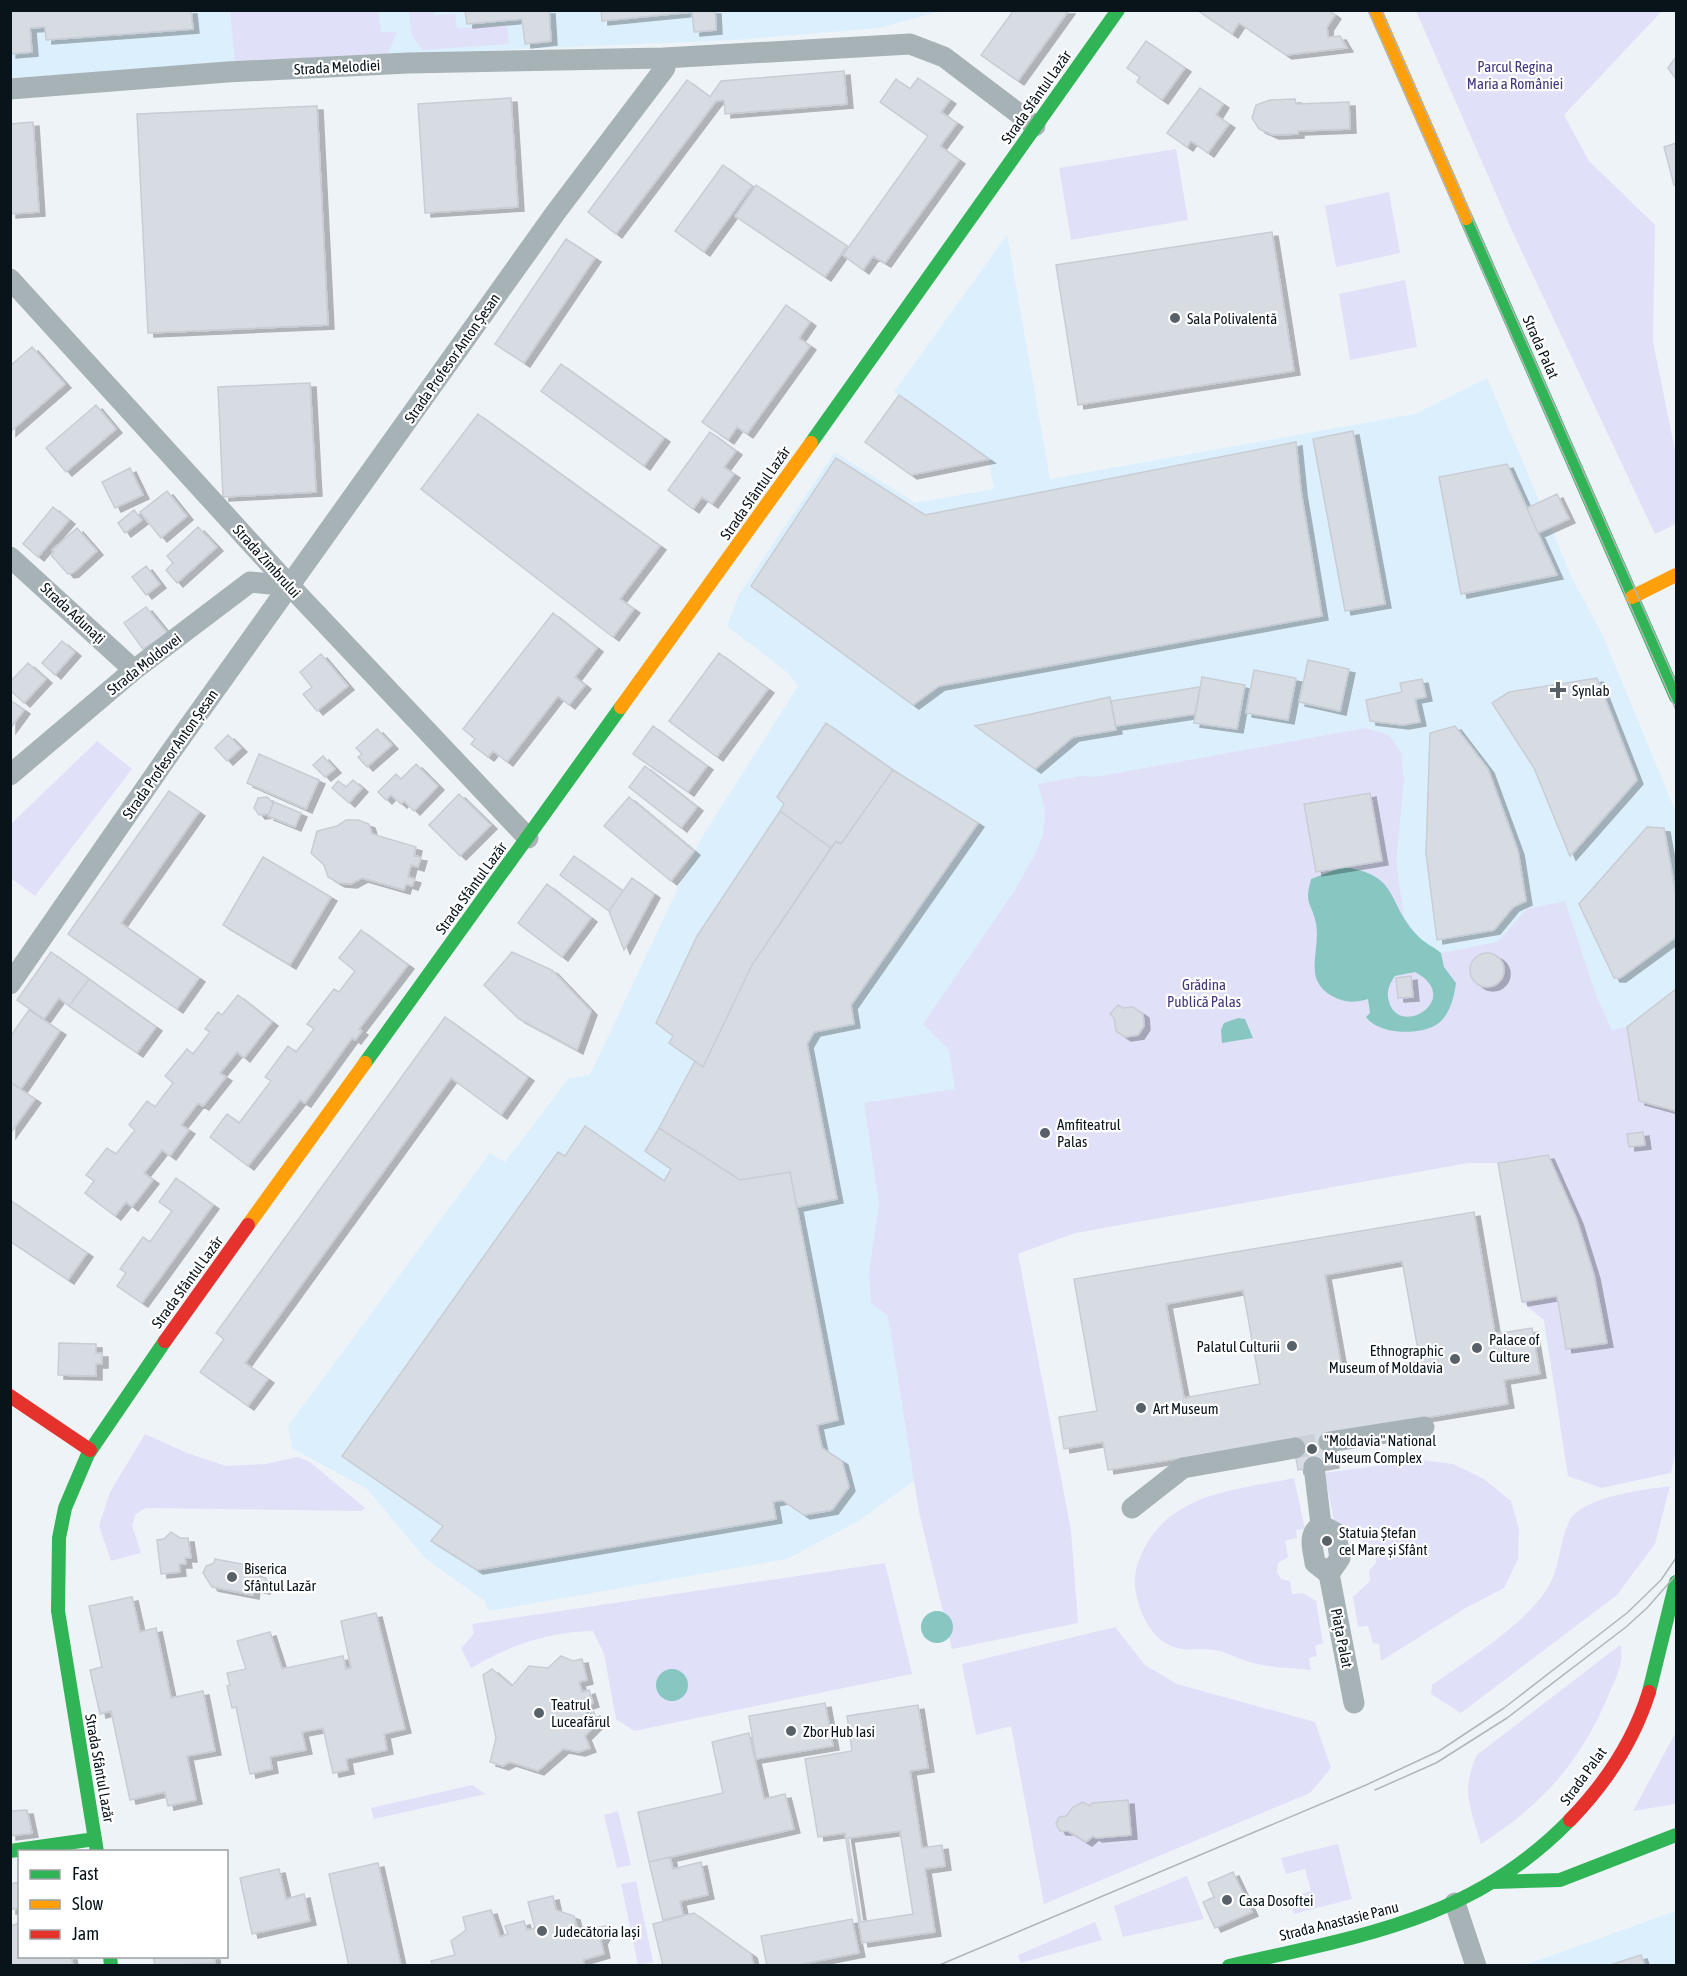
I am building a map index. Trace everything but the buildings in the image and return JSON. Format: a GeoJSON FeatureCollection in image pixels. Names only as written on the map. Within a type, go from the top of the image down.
{"type":"FeatureCollection","features":[{"type":"Feature","properties":{"kind":"main road","name":"Strada Sfântul Lazăr"},"geometry":{"type":"LineString","coordinates":[[96,1845],[63,1646],[55,1576],[58,1536],[65,1502],[75,1475],[145,1368],[528,838],[1118,10]]}},
{"type":"Feature","properties":{"kind":"main road","name":"Strada Palat"},"geometry":{"type":"LineString","coordinates":[[1376,10],[1677,697]]}},
{"type":"Feature","properties":{"kind":"main road"},"geometry":{"type":"LineString","coordinates":[[1632,597],[1677,575]]}},
{"type":"Feature","properties":{"kind":"main road"},"geometry":{"type":"LineString","coordinates":[[10,1396],[90,1450]]}},
{"type":"Feature","properties":{"kind":"main road","name":"Strada Palat"},"geometry":{"type":"LineString","coordinates":[[1455,1903],[1493,1882],[1530,1856],[1575,1816],[1612,1769],[1640,1714],[1677,1582]]}},
{"type":"Feature","properties":{"kind":"main road"},"geometry":{"type":"LineString","coordinates":[[1493,1882],[1560,1880],[1677,1835]]}},
{"type":"Feature","properties":{"kind":"main road"},"geometry":{"type":"LineString","coordinates":[[24,1850],[96,1845]]}},
{"type":"Feature","properties":{"kind":"main road","name":"Strada Anastasie Panu"},"geometry":{"type":"LineString","coordinates":[[1229,1965],[1427,1916],[1455,1903]]}},
{"type":"Feature","properties":{"kind":"street"},"geometry":{"type":"LineString","coordinates":[[664,58],[910,44],[944,57],[1035,126]]}},
{"type":"Feature","properties":{"kind":"street","name":"Strada Melodiei"},"geometry":{"type":"LineString","coordinates":[[10,90],[261,70],[408,63],[664,58]]}},
{"type":"Feature","properties":{"kind":"street","name":"Strada Profesor Anton Șesan"},"geometry":{"type":"LineString","coordinates":[[10,984],[170,753],[556,212],[665,68],[664,58]]}},
{"type":"Feature","properties":{"kind":"street","name":"Strada Zimbrului"},"geometry":{"type":"LineString","coordinates":[[10,279],[290,586],[528,838]]}},
{"type":"Feature","properties":{"kind":"street","name":"Strada Adunați"},"geometry":{"type":"LineString","coordinates":[[10,557],[134,670]]}},
{"type":"Feature","properties":{"kind":"street","name":"Strada Moldovei"},"geometry":{"type":"LineString","coordinates":[[10,775],[134,670],[250,582],[290,586]]}},
{"type":"Feature","properties":{"kind":"street"},"geometry":{"type":"LineString","coordinates":[[1329,1442],[1424,1427]]}},
{"type":"Feature","properties":{"kind":"street"},"geometry":{"type":"LineString","coordinates":[[1132,1508],[1183,1468],[1295,1448]]}},
{"type":"Feature","properties":{"kind":"street","name":"Piața Palat"},"geometry":{"type":"LineString","coordinates":[[1314,1467],[1321,1525],[1336,1533],[1340,1558],[1329,1574],[1354,1703]]}},
{"type":"Feature","properties":{"kind":"street"},"geometry":{"type":"LineString","coordinates":[[1455,1903],[1475,1964]]}},
{"type":"Feature","properties":{"kind":"shaded area"},"geometry":{"type":"Polygon","coordinates":[[[11,11],[941,11],[879,28],[735,40],[235,61],[11,79],[11,11]]]}},
{"type":"Feature","properties":{"kind":"shaded area"},"geometry":{"type":"Polygon","coordinates":[[[1007,235],[1050,479],[1415,414],[1487,378],[1573,580],[1603,636],[1676,813],[1676,1181],[1607,1343],[1548,1351],[1544,1320],[1522,1302],[1498,1163],[1468,1163],[1075,1233],[1018,1253],[947,1457],[860,1520],[787,1559],[489,1611],[485,1601],[426,1559],[367,1489],[292,1448],[288,1426],[490,1153],[505,1162],[569,1078],[590,1075],[702,837],[798,686],[788,673],[727,626],[740,593],[835,452],[915,503],[994,489],[988,459],[894,392],[1007,235]]]}},
{"type":"Feature","properties":{"kind":"shaded area"},"geometry":{"type":"Polygon","coordinates":[[[1343,867],[1375,876],[1384,883],[1408,924],[1420,938],[1441,953],[1444,967],[1456,983],[1452,1002],[1446,1015],[1438,1024],[1425,1030],[1407,1032],[1388,1030],[1372,1023],[1366,1017],[1370,1013],[1368,999],[1345,1001],[1332,996],[1323,989],[1315,973],[1317,933],[1308,899],[1311,879],[1343,867]],[[1415,972],[1395,976],[1388,995],[1395,1012],[1405,1017],[1415,1016],[1424,1011],[1431,1003],[1433,993],[1428,982],[1415,972]]]}},
{"type":"Feature","properties":{"kind":"shaded area"},"geometry":{"type":"Polygon","coordinates":[[[1238,1018],[1245,1019],[1253,1038],[1222,1043],[1221,1030],[1224,1023],[1238,1018]]]}},
{"type":"Feature","properties":{"kind":"shaded area"},"geometry":{"type":"Polygon","coordinates":[[[937,1611],[948,1616],[953,1627],[948,1638],[937,1643],[926,1638],[921,1627],[926,1616],[937,1611]]]}},
{"type":"Feature","properties":{"kind":"shaded area"},"geometry":{"type":"Polygon","coordinates":[[[672,1669],[683,1674],[688,1685],[683,1696],[672,1701],[661,1696],[656,1685],[661,1674],[672,1669]]]}},
{"type":"Feature","properties":{"kind":"shaded area"},"geometry":{"type":"Polygon","coordinates":[[[1676,1911],[1676,1965],[1525,1965],[1676,1911]]]}},
{"type":"Feature","properties":{"kind":"green space"},"geometry":{"type":"Polygon","coordinates":[[[230,11],[378,11],[381,32],[397,32],[387,55],[235,61],[230,11]]]}},
{"type":"Feature","properties":{"kind":"green space"},"geometry":{"type":"Polygon","coordinates":[[[409,11],[434,11],[434,15],[455,14],[457,28],[507,26],[509,44],[423,50],[412,36],[409,11]]]}},
{"type":"Feature","properties":{"kind":"green space","name":"Parcul Regina Maria a României"},"geometry":{"type":"Polygon","coordinates":[[[1416,11],[1662,11],[1564,115],[1589,161],[1655,225],[1653,342],[1676,455],[1676,524],[1655,534],[1513,233],[1416,11]]]}},
{"type":"Feature","properties":{"kind":"green space"},"geometry":{"type":"Polygon","coordinates":[[[1176,149],[1188,220],[1071,240],[1059,168],[1176,149]]]}},
{"type":"Feature","properties":{"kind":"green space"},"geometry":{"type":"Polygon","coordinates":[[[1389,192],[1400,253],[1336,267],[1325,206],[1389,192]]]}},
{"type":"Feature","properties":{"kind":"green space"},"geometry":{"type":"Polygon","coordinates":[[[1405,280],[1417,347],[1350,360],[1339,294],[1405,280]]]}},
{"type":"Feature","properties":{"kind":"green space","name":"Grădina Publică Palas"},"geometry":{"type":"Polygon","coordinates":[[[1365,728],[1389,735],[1401,752],[1404,780],[1396,862],[1404,917],[1418,937],[1441,953],[1497,942],[1527,909],[1565,901],[1597,998],[1612,1030],[1627,1027],[1639,1100],[1676,1111],[1676,1451],[1671,1473],[1601,1488],[1568,1476],[1544,1320],[1522,1302],[1557,1296],[1566,1349],[1607,1342],[1594,1275],[1577,1220],[1548,1156],[1498,1163],[1468,1163],[1075,1233],[1018,1254],[1071,1530],[1078,1623],[952,1649],[919,1512],[888,1316],[871,1303],[869,1273],[879,1204],[864,1103],[955,1089],[949,1050],[923,1024],[1015,890],[1033,858],[1043,836],[1045,811],[1038,784],[1082,776],[1095,777],[1365,728]]]}},
{"type":"Feature","properties":{"kind":"green space"},"geometry":{"type":"Polygon","coordinates":[[[97,741],[132,769],[35,896],[11,878],[11,824],[97,741]]]}},
{"type":"Feature","properties":{"kind":"green space"},"geometry":{"type":"Polygon","coordinates":[[[145,1434],[187,1453],[226,1466],[265,1464],[298,1457],[310,1462],[365,1508],[361,1511],[146,1508],[136,1514],[132,1525],[141,1553],[111,1561],[99,1526],[110,1492],[145,1434]]]}},
{"type":"Feature","properties":{"kind":"green space"},"geometry":{"type":"Polygon","coordinates":[[[1421,1460],[1453,1464],[1484,1479],[1511,1501],[1519,1529],[1518,1559],[1504,1588],[1464,1609],[1381,1661],[1379,1644],[1373,1643],[1368,1626],[1358,1627],[1353,1597],[1370,1581],[1369,1571],[1376,1563],[1376,1551],[1363,1545],[1360,1533],[1349,1535],[1347,1527],[1336,1529],[1324,1473],[1421,1460]]]}},
{"type":"Feature","properties":{"kind":"green space"},"geometry":{"type":"Polygon","coordinates":[[[1294,1478],[1305,1529],[1296,1530],[1297,1538],[1285,1541],[1288,1557],[1278,1563],[1277,1572],[1281,1579],[1290,1581],[1292,1594],[1303,1593],[1316,1601],[1323,1643],[1315,1646],[1317,1656],[1309,1658],[1311,1670],[1257,1664],[1219,1651],[1186,1649],[1162,1641],[1151,1629],[1143,1615],[1136,1593],[1135,1580],[1140,1556],[1159,1527],[1174,1513],[1211,1496],[1294,1478]]]}},
{"type":"Feature","properties":{"kind":"green space"},"geometry":{"type":"Polygon","coordinates":[[[1670,1486],[1655,1544],[1617,1595],[1461,1713],[1431,1694],[1432,1685],[1505,1633],[1543,1595],[1553,1576],[1565,1531],[1576,1513],[1599,1500],[1630,1492],[1670,1486]]]}},
{"type":"Feature","properties":{"kind":"green space"},"geometry":{"type":"Polygon","coordinates":[[[885,1563],[912,1674],[634,1731],[616,1719],[604,1654],[593,1631],[560,1634],[530,1641],[471,1668],[461,1648],[474,1634],[472,1624],[885,1563]]]}},
{"type":"Feature","properties":{"kind":"green space"},"geometry":{"type":"Polygon","coordinates":[[[1115,1627],[1145,1665],[1177,1684],[1315,1722],[1331,1768],[1310,1793],[1044,1904],[1011,1726],[976,1735],[962,1664],[1115,1627]]]}},
{"type":"Feature","properties":{"kind":"green space"},"geometry":{"type":"Polygon","coordinates":[[[1620,1645],[1621,1662],[1616,1679],[1588,1737],[1574,1758],[1543,1795],[1481,1844],[1468,1790],[1477,1755],[1620,1645]]]}},
{"type":"Feature","properties":{"kind":"green space"},"geometry":{"type":"Polygon","coordinates":[[[1676,1732],[1676,1804],[1633,1811],[1676,1732]]]}},
{"type":"Feature","properties":{"kind":"green space"},"geometry":{"type":"Polygon","coordinates":[[[472,1785],[486,1794],[374,1819],[371,1808],[472,1785]]]}},
{"type":"Feature","properties":{"kind":"green space"},"geometry":{"type":"Polygon","coordinates":[[[618,1811],[631,1865],[617,1868],[604,1815],[618,1811]]]}},
{"type":"Feature","properties":{"kind":"green space"},"geometry":{"type":"Polygon","coordinates":[[[1338,1844],[1352,1899],[1294,1914],[1290,1897],[1311,1891],[1305,1869],[1286,1874],[1281,1858],[1338,1844]]]}},
{"type":"Feature","properties":{"kind":"green space"},"geometry":{"type":"Polygon","coordinates":[[[1187,1876],[1204,1919],[1123,1937],[1114,1906],[1187,1876]]]}},
{"type":"Feature","properties":{"kind":"green space"},"geometry":{"type":"Polygon","coordinates":[[[636,1881],[653,1962],[638,1965],[621,1884],[636,1881]]]}},
{"type":"Feature","properties":{"kind":"green space"},"geometry":{"type":"Polygon","coordinates":[[[1095,1922],[1102,1940],[1021,1963],[1018,1955],[1095,1922]]]}},
{"type":"Feature","properties":{"kind":"tunnel"},"geometry":{"type":"LineString","coordinates":[[1295,1448],[1329,1442]]}},
{"type":"Feature","properties":{"kind":"tram line"},"geometry":{"type":"LineString","coordinates":[[1368,10],[1676,710]]}},
{"type":"Feature","properties":{"kind":"tram line"},"geometry":{"type":"LineString","coordinates":[[1381,10],[1676,683]]}},
{"type":"Feature","properties":{"kind":"tram line"},"geometry":{"type":"LineString","coordinates":[[937,1966],[1366,1785],[1439,1751],[1504,1708],[1627,1613],[1661,1580],[1676,1558]]}},
{"type":"Feature","properties":{"kind":"tram line"},"geometry":{"type":"LineString","coordinates":[[1375,1790],[1436,1763],[1507,1718],[1626,1627],[1647,1608],[1676,1575]]}},
{"type":"Feature","properties":{"kind":"traffic: fast"},"geometry":{"type":"LineString","coordinates":[[811,443],[1118,10]]}},
{"type":"Feature","properties":{"kind":"traffic: fast"},"geometry":{"type":"LineString","coordinates":[[1466,218],[1676,697]]}},
{"type":"Feature","properties":{"kind":"traffic: fast"},"geometry":{"type":"LineString","coordinates":[[365,1063],[621,707]]}},
{"type":"Feature","properties":{"kind":"traffic: fast"},"geometry":{"type":"LineString","coordinates":[[97,1850],[58,1611],[59,1538],[65,1508],[88,1454],[165,1341]]}},
{"type":"Feature","properties":{"kind":"traffic: fast"},"geometry":{"type":"LineString","coordinates":[[1649,1692],[1676,1582]]}},
{"type":"Feature","properties":{"kind":"traffic: fast"},"geometry":{"type":"LineString","coordinates":[[1229,1966],[1368,1933],[1412,1920],[1453,1903],[1494,1881],[1533,1854],[1570,1820]]}},
{"type":"Feature","properties":{"kind":"traffic: fast"},"geometry":{"type":"LineString","coordinates":[[1493,1882],[1560,1880],[1676,1835]]}},
{"type":"Feature","properties":{"kind":"traffic: fast"},"geometry":{"type":"LineString","coordinates":[[10,1851],[95,1839]]}},
{"type":"Feature","properties":{"kind":"traffic: fast"},"geometry":{"type":"LineString","coordinates":[[110,1958],[111,1966]]}},
{"type":"Feature","properties":{"kind":"traffic: slow"},"geometry":{"type":"LineString","coordinates":[[1375,10],[1466,218]]}},
{"type":"Feature","properties":{"kind":"traffic: slow"},"geometry":{"type":"LineString","coordinates":[[621,707],[811,443]]}},
{"type":"Feature","properties":{"kind":"traffic: slow"},"geometry":{"type":"LineString","coordinates":[[1632,597],[1676,575]]}},
{"type":"Feature","properties":{"kind":"traffic: slow"},"geometry":{"type":"LineString","coordinates":[[248,1225],[365,1063]]}},
{"type":"Feature","properties":{"kind":"traffic: jam"},"geometry":{"type":"LineString","coordinates":[[165,1341],[248,1225]]}},
{"type":"Feature","properties":{"kind":"traffic: jam"},"geometry":{"type":"LineString","coordinates":[[10,1396],[90,1450]]}},
{"type":"Feature","properties":{"kind":"traffic: jam"},"geometry":{"type":"LineString","coordinates":[[1570,1820],[1595,1792],[1627,1744],[1649,1692]]}},
{"type":"Feature","properties":{"kind":"place","name":"Sala Polivalentă"},"geometry":{"type":"Point","coordinates":[1175,318]}},
{"type":"Feature","properties":{"kind":"place","name":"Synlab"},"geometry":{"type":"Point","coordinates":[1558,690]}},
{"type":"Feature","properties":{"kind":"place","name":"Amfiteatrul Palas"},"geometry":{"type":"Point","coordinates":[1045,1133]}},
{"type":"Feature","properties":{"kind":"place","name":"Palatul Culturii"},"geometry":{"type":"Point","coordinates":[1292,1346]}},
{"type":"Feature","properties":{"kind":"place","name":"Palace of Culture"},"geometry":{"type":"Point","coordinates":[1477,1348]}},
{"type":"Feature","properties":{"kind":"place","name":"Ethnographic Museum of Moldavia"},"geometry":{"type":"Point","coordinates":[1455,1359]}},
{"type":"Feature","properties":{"kind":"place","name":"Art Museum"},"geometry":{"type":"Point","coordinates":[1141,1408]}},
{"type":"Feature","properties":{"kind":"place","name":"\"Moldavia\" National Museum Complex"},"geometry":{"type":"Point","coordinates":[1312,1449]}},
{"type":"Feature","properties":{"kind":"place","name":"Statuia Ștefan cel Mare și Sfânt"},"geometry":{"type":"Point","coordinates":[1327,1541]}},
{"type":"Feature","properties":{"kind":"place","name":"Biserica Sfântul Lazăr"},"geometry":{"type":"Point","coordinates":[232,1577]}},
{"type":"Feature","properties":{"kind":"place","name":"Teatrul Luceafărul"},"geometry":{"type":"Point","coordinates":[539,1713]}},
{"type":"Feature","properties":{"kind":"place","name":"Zbor Hub Iasi"},"geometry":{"type":"Point","coordinates":[791,1731]}},
{"type":"Feature","properties":{"kind":"place","name":"Casa Dosoftei"},"geometry":{"type":"Point","coordinates":[1227,1900]}},
{"type":"Feature","properties":{"kind":"place","name":"Judecătoria Iași"},"geometry":{"type":"Point","coordinates":[542,1931]}}]}
